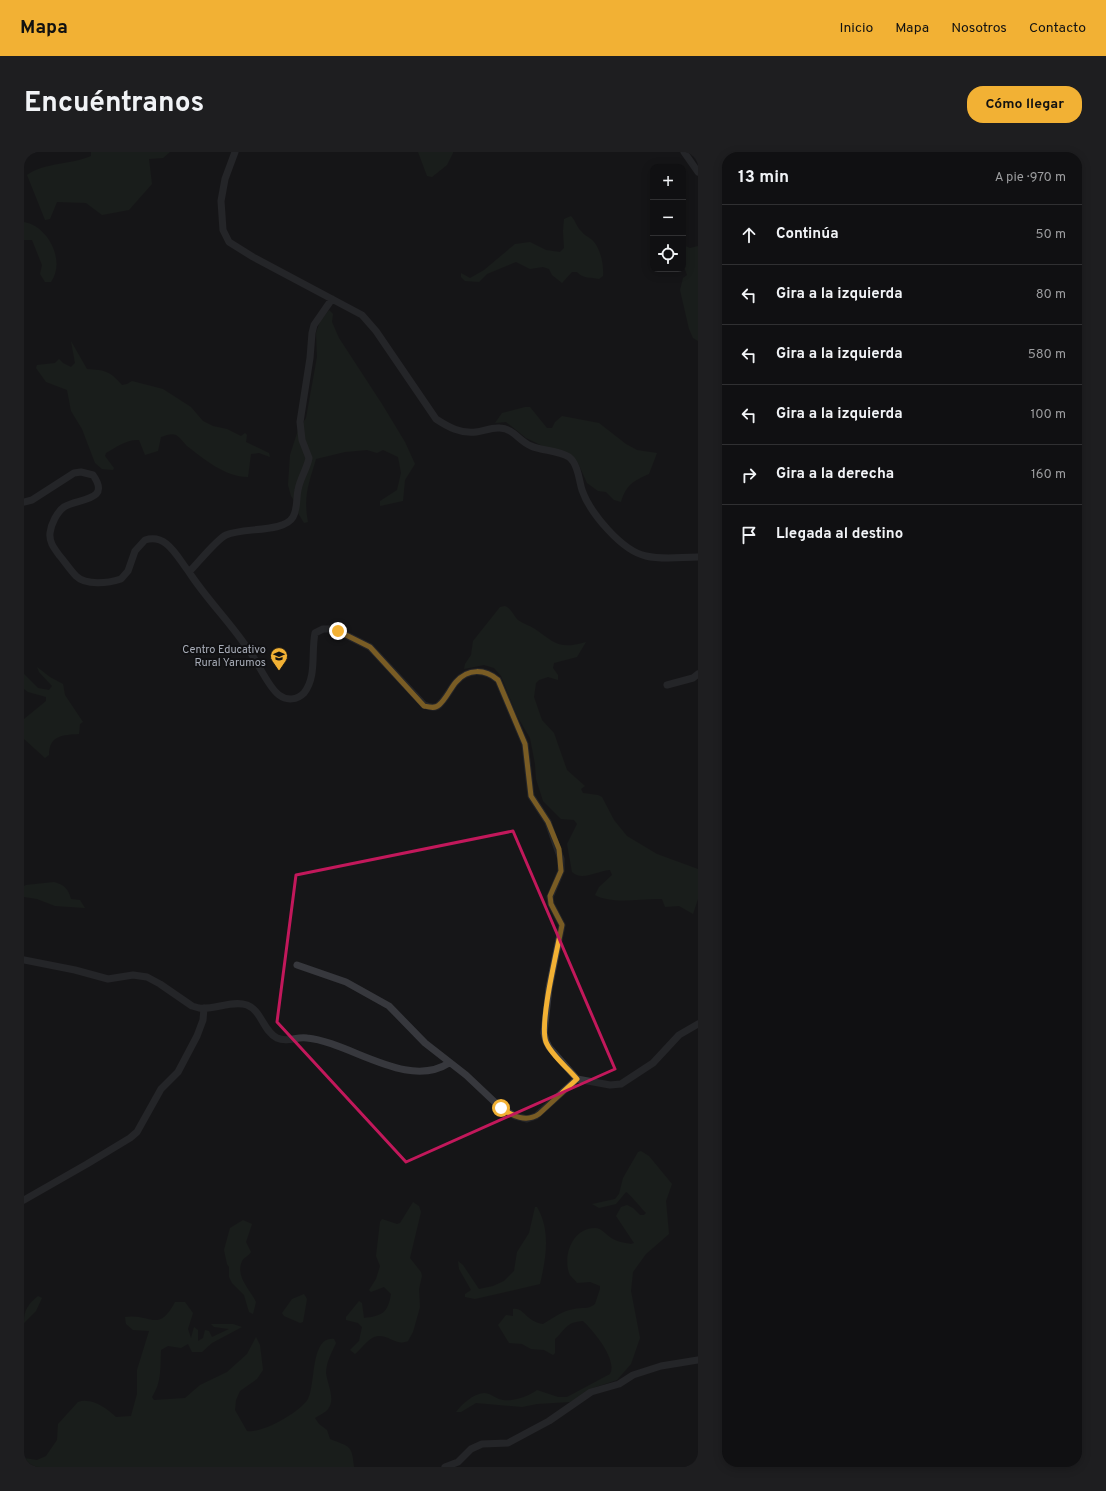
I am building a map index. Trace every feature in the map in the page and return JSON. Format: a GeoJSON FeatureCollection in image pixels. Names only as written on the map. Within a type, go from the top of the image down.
{"type":"FeatureCollection","features":[{"type":"Feature","properties":{"kind":"street"},"geometry":{"type":"LineString","coordinates":[[236,152],[225,179],[221,201],[225,236],[234,246],[362,315],[371,323],[436,419],[448,427],[461,431],[506,429],[513,432],[529,446],[569,458],[576,466],[583,492],[593,513],[620,540],[636,552],[648,556],[698,557]]}},
{"type":"Feature","properties":{"kind":"street"},"geometry":{"type":"LineString","coordinates":[[684,152],[698,172]]}},
{"type":"Feature","properties":{"kind":"street"},"geometry":{"type":"LineString","coordinates":[[189,572],[225,535],[252,528],[279,526],[288,523],[292,518],[296,509],[298,489],[309,458],[302,440],[300,422],[310,358],[312,333],[314,325],[332,299]]}},
{"type":"Feature","properties":{"kind":"street"},"geometry":{"type":"LineString","coordinates":[[24,502],[32,500],[74,474],[81,472],[93,476],[98,486],[95,496],[91,499],[66,506],[59,511],[52,524],[49,534],[53,546],[77,578],[91,583],[121,579],[128,571],[135,551],[145,540],[151,538],[166,542],[250,651],[278,695],[287,700],[296,698],[304,692],[313,665],[313,642],[315,633],[323,629],[338,631],[370,647],[424,706],[431,708],[439,706],[457,681],[463,676],[477,671],[484,671],[498,680],[525,744],[531,796],[548,822],[561,859],[561,871],[550,896],[551,904],[562,925],[549,988],[544,1033],[549,1047],[577,1079],[610,1085],[621,1084],[653,1063],[679,1035],[698,1024]]}},
{"type":"Feature","properties":{"kind":"street"},"geometry":{"type":"LineString","coordinates":[[667,685],[693,678],[698,674]]}},
{"type":"Feature","properties":{"kind":"street"},"geometry":{"type":"LineString","coordinates":[[24,960],[75,970],[108,979],[133,975],[147,977],[192,1006],[204,1008],[240,1004],[247,1006],[256,1012],[269,1032],[279,1039],[289,1040],[308,1038],[337,1046],[387,1066],[428,1071],[449,1063]]}},
{"type":"Feature","properties":{"kind":"street"},"geometry":{"type":"LineString","coordinates":[[297,965],[346,982],[383,1002],[399,1014],[420,1038],[449,1063],[466,1075],[505,1111],[524,1118],[532,1118],[539,1114],[577,1079]]}},
{"type":"Feature","properties":{"kind":"street"},"geometry":{"type":"LineString","coordinates":[[24,1200],[134,1135],[140,1128],[161,1090],[178,1072],[197,1036],[203,1020],[204,1008]]}},
{"type":"Feature","properties":{"kind":"street"},"geometry":{"type":"LineString","coordinates":[[445,1467],[458,1462],[471,1449],[482,1444],[508,1443],[549,1421],[590,1392],[619,1384],[633,1375],[661,1366],[698,1360]]}},
{"type":"Feature","properties":{"kind":"highlighted area"},"geometry":{"type":"Polygon","coordinates":[[[513,831],[615,1069],[406,1162],[277,1022],[296,875],[513,831]]]}},
{"type":"Feature","properties":{"kind":"shaded area"},"geometry":{"type":"Polygon","coordinates":[[[91,152],[170,152],[163,158],[149,159],[152,184],[129,210],[102,215],[86,203],[57,202],[50,219],[45,220],[27,175],[42,168],[83,159],[91,156],[91,152]]]}},
{"type":"Feature","properties":{"kind":"shaded area"},"geometry":{"type":"Polygon","coordinates":[[[418,152],[453,153],[447,165],[432,177],[427,176],[418,152]]]}},
{"type":"Feature","properties":{"kind":"shaded area"},"geometry":{"type":"Polygon","coordinates":[[[571,216],[583,234],[591,239],[597,246],[602,261],[603,271],[603,276],[599,279],[584,277],[577,272],[572,272],[562,283],[552,275],[549,269],[543,267],[530,269],[516,262],[487,274],[479,282],[465,281],[461,277],[461,273],[470,278],[484,270],[515,244],[530,242],[546,250],[560,252],[564,248],[564,219],[571,216]]]}},
{"type":"Feature","properties":{"kind":"shaded area"},"geometry":{"type":"Polygon","coordinates":[[[24,222],[33,225],[40,230],[47,237],[52,246],[56,264],[55,274],[51,282],[45,282],[40,274],[42,265],[32,240],[24,240],[24,222]]]}},
{"type":"Feature","properties":{"kind":"shaded area"},"geometry":{"type":"Polygon","coordinates":[[[686,246],[690,248],[698,246],[698,341],[693,338],[689,329],[680,290],[683,278],[687,275],[686,246]]]}},
{"type":"Feature","properties":{"kind":"shaded area"},"geometry":{"type":"Polygon","coordinates":[[[329,310],[333,314],[332,322],[339,338],[405,442],[415,464],[405,480],[403,501],[380,506],[380,501],[397,490],[401,473],[398,457],[383,450],[377,453],[367,450],[345,452],[316,459],[306,497],[308,522],[304,523],[298,513],[299,508],[291,496],[288,485],[290,455],[298,430],[306,418],[317,357],[316,333],[320,321],[329,310]]]}},
{"type":"Feature","properties":{"kind":"shaded area"},"geometry":{"type":"Polygon","coordinates":[[[71,341],[87,369],[107,372],[122,385],[132,381],[163,389],[191,407],[203,421],[213,426],[227,429],[241,436],[245,433],[247,435],[246,442],[269,453],[270,457],[259,453],[251,454],[248,477],[239,476],[223,471],[215,466],[187,446],[176,435],[172,434],[161,437],[158,451],[145,455],[139,440],[122,444],[106,453],[105,456],[114,468],[113,470],[102,469],[95,463],[82,429],[71,411],[67,390],[46,382],[36,368],[37,365],[55,363],[59,359],[71,367],[75,363],[71,341]]]}},
{"type":"Feature","properties":{"kind":"shaded area"},"geometry":{"type":"Polygon","coordinates":[[[530,407],[547,428],[552,428],[555,422],[562,416],[599,423],[626,444],[637,450],[657,453],[649,474],[631,484],[625,491],[621,502],[614,500],[606,492],[598,491],[587,483],[578,463],[526,438],[506,422],[495,423],[502,413],[530,407]]]}},
{"type":"Feature","properties":{"kind":"shaded area"},"geometry":{"type":"Polygon","coordinates":[[[505,606],[520,621],[558,644],[569,645],[586,642],[577,657],[554,663],[553,668],[558,675],[558,680],[548,677],[539,680],[536,683],[534,697],[542,720],[554,733],[567,770],[585,786],[581,789],[583,793],[602,797],[614,820],[627,836],[657,854],[698,869],[698,899],[693,914],[679,906],[665,907],[662,899],[610,900],[602,898],[595,895],[599,887],[612,875],[610,870],[586,876],[576,875],[572,872],[567,844],[577,824],[574,820],[561,819],[543,801],[536,779],[530,738],[517,716],[501,676],[494,668],[484,665],[464,669],[465,664],[471,655],[473,641],[500,607],[505,606]]]}},
{"type":"Feature","properties":{"kind":"shaded area"},"geometry":{"type":"Polygon","coordinates":[[[37,667],[50,677],[63,684],[65,695],[83,722],[80,724],[79,734],[62,736],[54,740],[51,743],[49,755],[45,758],[24,739],[24,719],[46,701],[46,697],[28,692],[24,689],[24,674],[38,688],[49,690],[52,686],[39,672],[37,667]]]}},
{"type":"Feature","properties":{"kind":"shaded area"},"geometry":{"type":"Polygon","coordinates":[[[54,882],[63,886],[67,890],[71,899],[80,900],[85,908],[55,906],[37,899],[24,897],[24,886],[26,885],[54,882]]]}},
{"type":"Feature","properties":{"kind":"shaded area"},"geometry":{"type":"Polygon","coordinates":[[[641,1151],[649,1156],[672,1184],[666,1201],[669,1234],[646,1254],[633,1272],[631,1291],[640,1338],[631,1364],[617,1380],[593,1388],[578,1399],[570,1402],[537,1404],[522,1407],[476,1403],[461,1412],[456,1412],[468,1400],[476,1395],[484,1393],[503,1400],[519,1399],[537,1390],[558,1397],[567,1397],[610,1374],[612,1368],[608,1353],[593,1331],[583,1321],[570,1324],[555,1339],[555,1353],[553,1355],[544,1350],[531,1349],[522,1344],[509,1343],[498,1325],[506,1315],[513,1316],[513,1309],[520,1310],[533,1321],[543,1324],[566,1311],[577,1308],[587,1308],[595,1304],[600,1286],[590,1282],[577,1283],[571,1277],[567,1266],[569,1250],[576,1237],[581,1232],[587,1229],[595,1228],[600,1229],[617,1241],[631,1244],[634,1243],[616,1216],[621,1207],[627,1205],[633,1208],[640,1215],[644,1215],[646,1213],[628,1193],[626,1192],[616,1204],[599,1208],[592,1204],[615,1199],[619,1194],[623,1178],[638,1152],[641,1151]]]}},
{"type":"Feature","properties":{"kind":"shaded area"},"geometry":{"type":"Polygon","coordinates":[[[413,1202],[419,1206],[421,1212],[410,1258],[421,1272],[422,1276],[419,1289],[420,1307],[413,1332],[408,1341],[404,1342],[395,1341],[383,1336],[371,1338],[355,1354],[350,1350],[359,1341],[362,1327],[358,1323],[346,1320],[346,1317],[359,1301],[362,1303],[364,1318],[380,1315],[386,1309],[390,1300],[391,1294],[384,1287],[371,1292],[369,1290],[376,1279],[380,1266],[376,1256],[380,1222],[382,1219],[397,1224],[400,1223],[413,1202]]]}},
{"type":"Feature","properties":{"kind":"shaded area"},"geometry":{"type":"Polygon","coordinates":[[[535,1207],[537,1207],[541,1216],[546,1235],[544,1264],[540,1284],[475,1299],[465,1297],[465,1294],[471,1290],[459,1269],[458,1261],[463,1265],[479,1289],[493,1286],[504,1281],[514,1271],[517,1252],[529,1233],[535,1207]]]}},
{"type":"Feature","properties":{"kind":"shaded area"},"geometry":{"type":"Polygon","coordinates":[[[243,1220],[252,1224],[246,1242],[251,1252],[242,1261],[240,1272],[244,1283],[256,1302],[253,1314],[249,1312],[244,1295],[232,1283],[229,1277],[229,1267],[224,1250],[230,1228],[243,1220]]]}},
{"type":"Feature","properties":{"kind":"shaded area"},"geometry":{"type":"Polygon","coordinates":[[[304,1294],[307,1299],[303,1322],[300,1323],[284,1316],[282,1313],[292,1299],[304,1294]]]}},
{"type":"Feature","properties":{"kind":"shaded area"},"geometry":{"type":"Polygon","coordinates":[[[38,1296],[42,1298],[36,1311],[24,1323],[27,1308],[38,1296]]]}},
{"type":"Feature","properties":{"kind":"shaded area"},"geometry":{"type":"Polygon","coordinates":[[[175,1302],[185,1302],[193,1313],[188,1329],[191,1338],[194,1327],[198,1330],[198,1341],[203,1338],[205,1330],[209,1331],[212,1337],[229,1329],[214,1327],[211,1324],[233,1324],[242,1327],[212,1343],[202,1352],[192,1352],[188,1344],[181,1348],[168,1346],[161,1350],[159,1380],[152,1397],[154,1400],[185,1398],[200,1385],[227,1372],[247,1354],[256,1337],[260,1345],[263,1370],[257,1379],[240,1391],[236,1400],[235,1410],[247,1431],[254,1431],[271,1426],[289,1416],[308,1399],[317,1353],[321,1345],[326,1340],[334,1339],[336,1343],[326,1369],[331,1401],[328,1409],[315,1418],[319,1424],[327,1430],[330,1439],[349,1448],[352,1454],[354,1467],[24,1467],[24,1458],[37,1460],[46,1456],[57,1440],[58,1424],[78,1402],[94,1402],[104,1407],[116,1417],[131,1416],[137,1394],[137,1370],[149,1331],[133,1330],[126,1324],[125,1317],[141,1317],[159,1320],[169,1312],[175,1302]]]}},
{"type":"Feature","properties":{"kind":"place","name":"Centro Educativo Rural Yarumos"},"geometry":{"type":"Point","coordinates":[279,671]}},
{"type":"Feature","properties":{"kind":"route"},"geometry":{"type":"LineString","coordinates":[[338,631],[370,647],[424,706],[431,708],[439,706],[457,681],[463,676],[477,671],[484,671],[491,674],[498,680],[525,744],[531,796],[548,822],[559,849],[561,859],[561,871],[550,896],[551,904],[562,925],[549,988],[544,1033],[549,1047],[577,1079],[568,1089],[539,1114],[532,1118],[521,1118],[501,1108]]}}]}
